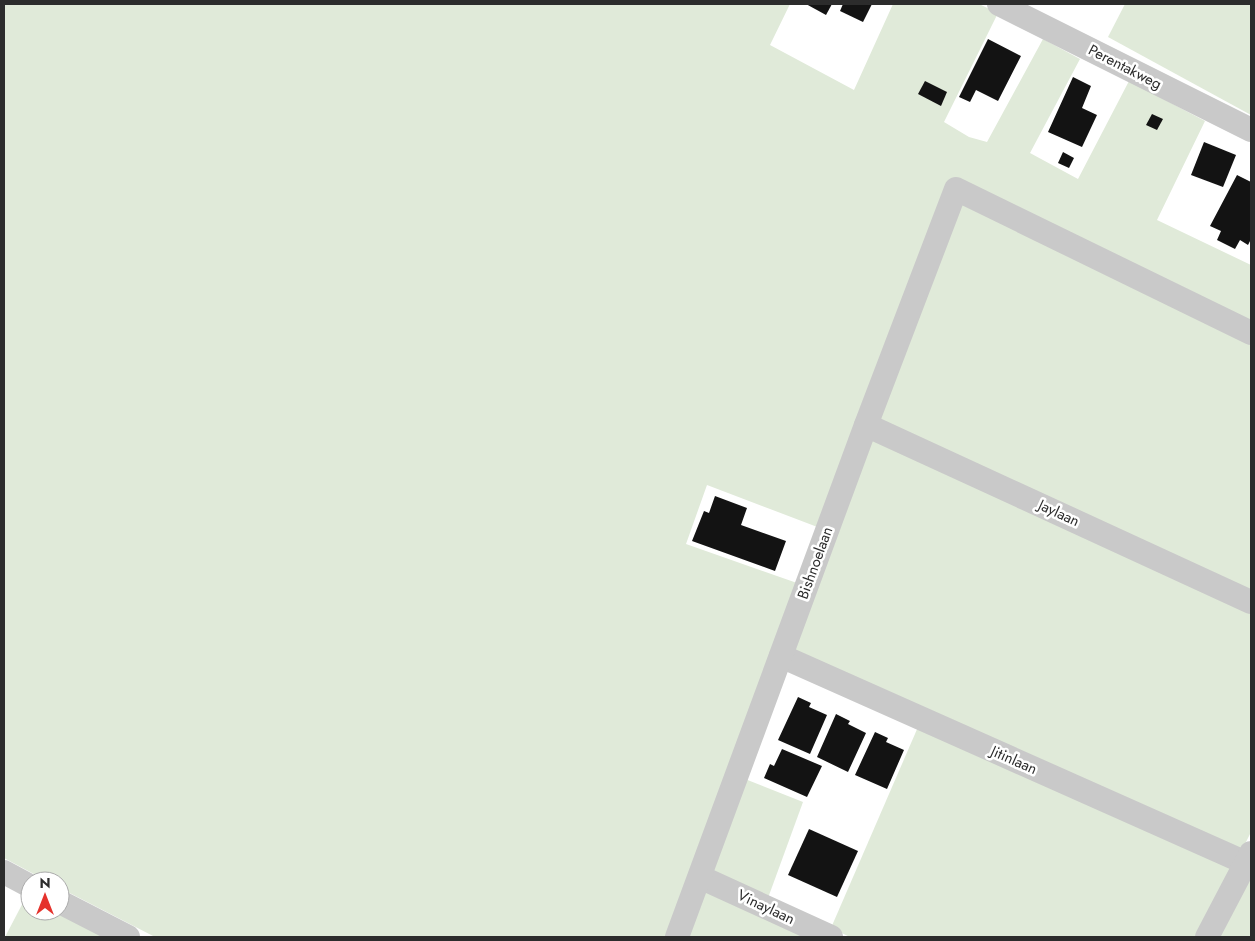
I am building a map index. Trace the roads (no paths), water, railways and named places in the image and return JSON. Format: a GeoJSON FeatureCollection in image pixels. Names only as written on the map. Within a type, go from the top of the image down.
{"type":"FeatureCollection","features":[{"type":"Feature","properties":{"kind":"street","name":"Perentakweg"},"geometry":{"type":"LineString","coordinates":[[999,4],[1251,130]]}},
{"type":"Feature","properties":{"kind":"street","name":"Bishnoelaan"},"geometry":{"type":"LineString","coordinates":[[677,937],[866,425],[956,189],[1251,332]]}},
{"type":"Feature","properties":{"kind":"street","name":"Jaylaan"},"geometry":{"type":"LineString","coordinates":[[866,425],[1251,602]]}},
{"type":"Feature","properties":{"kind":"street","name":"Jitinlaan"},"geometry":{"type":"LineString","coordinates":[[781,656],[1249,858]]}},
{"type":"Feature","properties":{"kind":"street"},"geometry":{"type":"LineString","coordinates":[[1207,937],[1249,858]]}},
{"type":"Feature","properties":{"kind":"street"},"geometry":{"type":"LineString","coordinates":[[4,872],[20,881]]}},
{"type":"Feature","properties":{"kind":"street","name":"Vinaylaan"},"geometry":{"type":"LineString","coordinates":[[700,877],[831,937]]}},
{"type":"Feature","properties":{"kind":"street"},"geometry":{"type":"LineString","coordinates":[[70,907],[128,937]]}}]}
